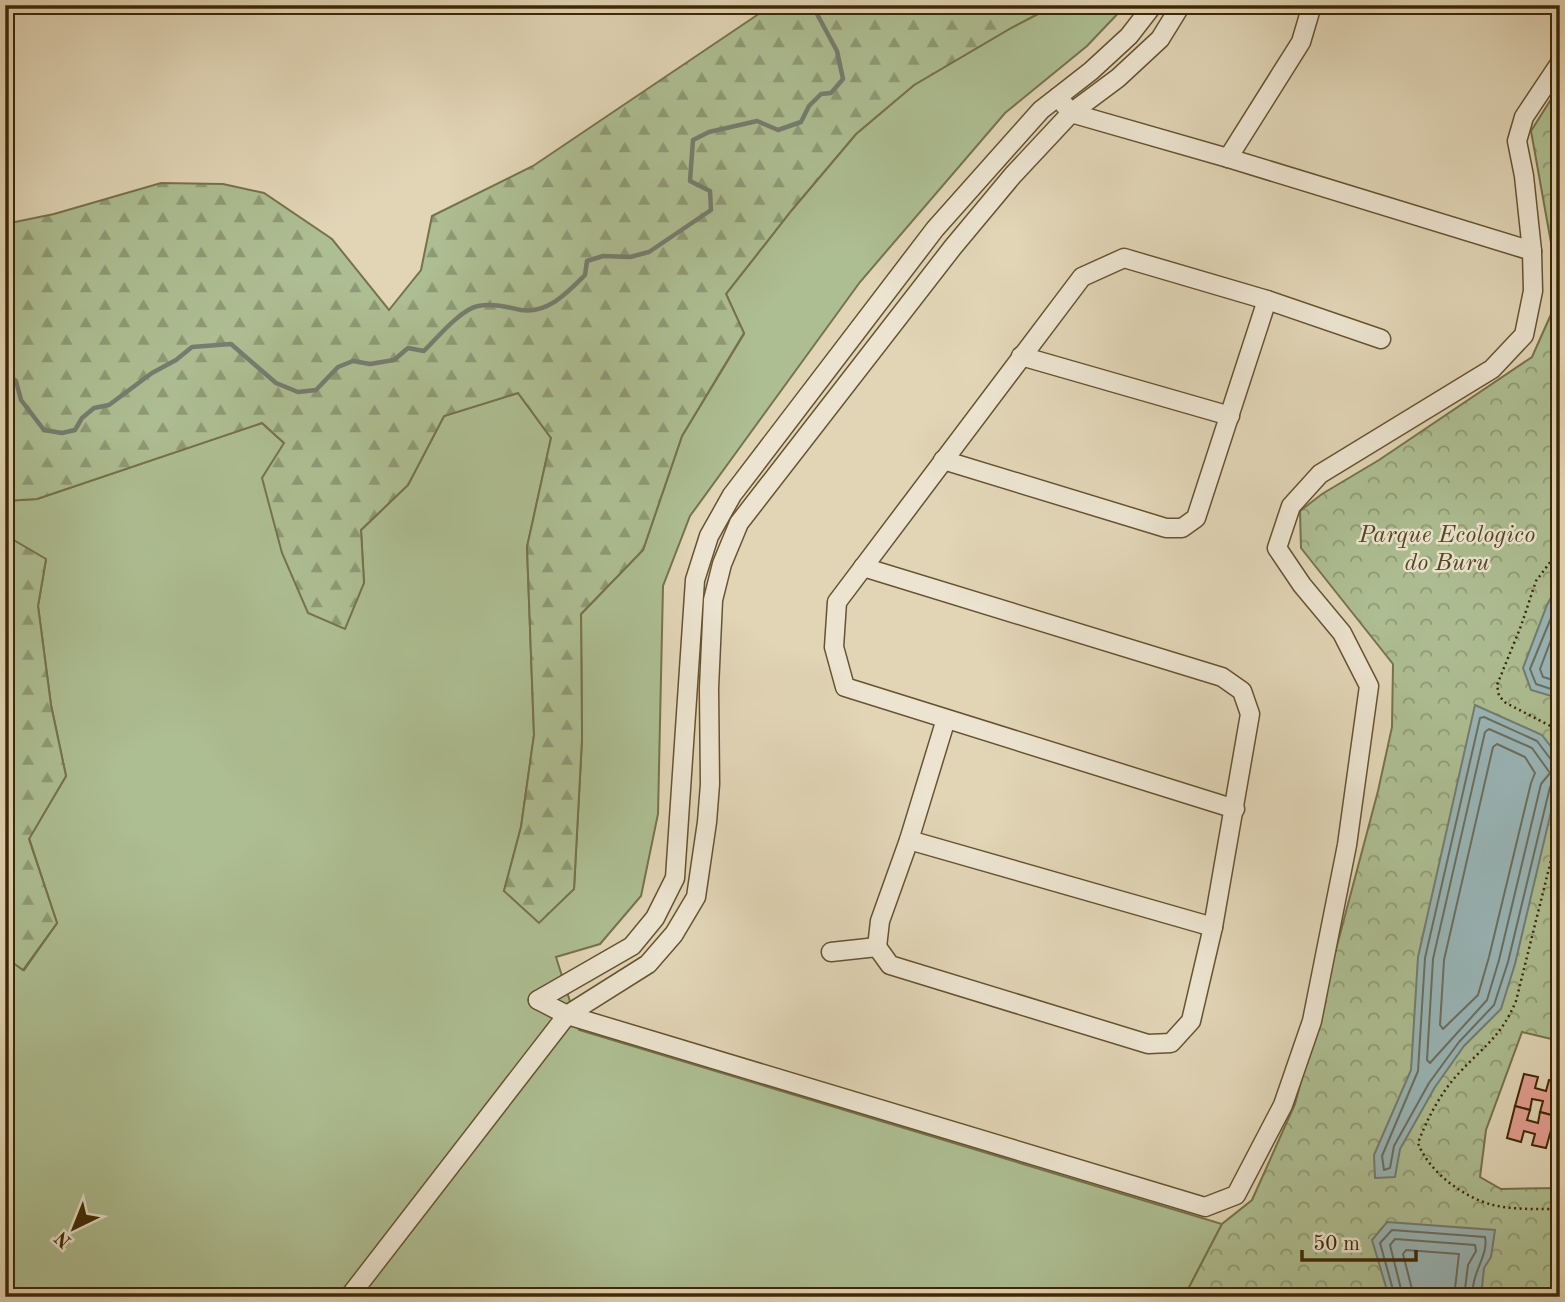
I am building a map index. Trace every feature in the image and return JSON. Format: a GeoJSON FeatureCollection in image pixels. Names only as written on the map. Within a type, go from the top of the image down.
{"type":"FeatureCollection","features":[{"type":"Feature","properties":{"kind":"street"},"geometry":{"type":"LineString","coordinates":[[1153,5],[1129,36],[1091,71],[1041,110],[928,238],[732,495],[709,536],[695,580],[675,878],[655,918],[632,946],[538,1000],[567,1015],[1205,1207],[1236,1195],[1283,1105],[1312,1021],[1347,845],[1369,685],[1342,633],[1302,585],[1278,548],[1287,517],[1291,506],[1320,474],[1492,369],[1524,335],[1533,291],[1532,251],[1524,176],[1517,141],[1524,117],[1560,63]]}},
{"type":"Feature","properties":{"kind":"street"},"geometry":{"type":"LineString","coordinates":[[349,1297],[567,1015],[648,964],[674,934],[696,897],[710,784],[709,688],[713,600],[722,564],[739,523],[953,247],[1013,175],[1071,113],[1118,78],[1160,39],[1181,5]]}},
{"type":"Feature","properties":{"kind":"street"},"geometry":{"type":"LineString","coordinates":[[1228,158],[1301,42],[1312,5]]}},
{"type":"Feature","properties":{"kind":"street"},"geometry":{"type":"LineString","coordinates":[[1058,97],[1071,113],[1532,251]]}},
{"type":"Feature","properties":{"kind":"street"},"geometry":{"type":"LineString","coordinates":[[1235,809],[845,687],[834,648],[837,602],[1082,277],[1124,258],[1266,300],[1381,340]]}},
{"type":"Feature","properties":{"kind":"street"},"geometry":{"type":"LineString","coordinates":[[943,460],[1166,528],[1182,528],[1196,518],[1266,300]]}},
{"type":"Feature","properties":{"kind":"street"},"geometry":{"type":"LineString","coordinates":[[1021,356],[1230,416]]}},
{"type":"Feature","properties":{"kind":"street"},"geometry":{"type":"LineString","coordinates":[[863,567],[1222,677],[1242,691],[1250,715],[1213,927],[1191,1021],[1171,1043],[1148,1044],[890,965],[877,947],[880,920],[909,840],[946,719]]}},
{"type":"Feature","properties":{"kind":"street"},"geometry":{"type":"LineString","coordinates":[[909,840],[1213,927]]}},
{"type":"Feature","properties":{"kind":"street"},"geometry":{"type":"LineString","coordinates":[[831,952],[877,947]]}},
{"type":"Feature","properties":{"kind":"path"},"geometry":{"type":"LineString","coordinates":[[1560,450],[1560,467]]}},
{"type":"Feature","properties":{"kind":"path"},"geometry":{"type":"LineString","coordinates":[[1560,549],[1536,581],[1497,685],[1499,696],[1506,703],[1560,731]]}},
{"type":"Feature","properties":{"kind":"path"},"geometry":{"type":"LineString","coordinates":[[1560,824],[1516,1001],[1507,1023],[1493,1041],[1458,1074],[1435,1107],[1418,1143],[1422,1156],[1440,1174],[1467,1193],[1493,1205],[1560,1209]]}},
{"type":"Feature","properties":{"kind":"green space"},"geometry":{"type":"Polygon","coordinates":[[[772,5],[1055,5],[914,85],[856,134],[726,294],[744,333],[682,436],[643,550],[581,614],[582,739],[574,889],[539,923],[504,891],[521,827],[534,735],[527,547],[551,438],[518,393],[444,416],[408,485],[361,530],[364,583],[345,629],[308,613],[282,553],[262,478],[284,443],[262,423],[37,499],[5,501],[5,224],[54,214],[161,183],[223,184],[264,193],[332,239],[389,310],[421,270],[432,216],[533,166],[772,5]]]}},
{"type":"Feature","properties":{"kind":"green space"},"geometry":{"type":"Polygon","coordinates":[[[1055,5],[1126,5],[1087,46],[1005,113],[860,282],[690,516],[663,586],[658,814],[641,896],[600,944],[556,957],[579,1030],[1222,1224],[1184,1297],[5,1297],[5,957],[24,970],[57,923],[29,838],[66,776],[51,705],[38,606],[46,560],[5,535],[5,501],[37,499],[262,423],[284,443],[364,583],[361,530],[408,485],[444,416],[518,393],[551,438],[527,547],[534,735],[521,827],[504,891],[574,889],[582,739],[581,614],[643,550],[682,436],[744,334],[726,294],[856,134],[914,85],[1055,5]]]}},
{"type":"Feature","properties":{"kind":"green space"},"geometry":{"type":"Polygon","coordinates":[[[1560,85],[1560,293],[1531,131],[1560,85]]]}},
{"type":"Feature","properties":{"kind":"green space","name":"Parque Ecologico do Buru"},"geometry":{"type":"Polygon","coordinates":[[[1560,294],[1560,1041],[1522,1032],[1486,1130],[1480,1177],[1501,1189],[1560,1188],[1560,1297],[1184,1297],[1222,1224],[1252,1200],[1295,1104],[1378,791],[1392,727],[1393,664],[1301,548],[1300,511],[1532,357],[1560,294]]]}},
{"type":"Feature","properties":{"kind":"green space"},"geometry":{"type":"Polygon","coordinates":[[[5,535],[46,559],[38,606],[51,705],[66,776],[29,839],[57,923],[23,970],[5,957],[5,535]]]}},
{"type":"Feature","properties":{"kind":"water"},"geometry":{"type":"Polygon","coordinates":[[[1560,581],[1558,698],[1531,690],[1523,668],[1547,605],[1560,581]]]}},
{"type":"Feature","properties":{"kind":"water"},"geometry":{"type":"Polygon","coordinates":[[[1475,705],[1542,735],[1555,752],[1560,764],[1560,774],[1515,964],[1501,1009],[1464,1046],[1435,1087],[1400,1149],[1395,1177],[1375,1178],[1374,1155],[1411,1070],[1418,957],[1475,705]]]}},
{"type":"Feature","properties":{"kind":"water"},"geometry":{"type":"Polygon","coordinates":[[[1387,1222],[1495,1230],[1491,1257],[1484,1268],[1481,1297],[1389,1297],[1372,1240],[1387,1222]]]}},
{"type":"Feature","properties":{"kind":"building"},"geometry":{"type":"Polygon","coordinates":[[[1524,1074],[1538,1077],[1535,1088],[1546,1091],[1549,1080],[1560,1083],[1555,1116],[1540,1112],[1543,1101],[1532,1099],[1530,1110],[1515,1106],[1524,1074]]]}},
{"type":"Feature","properties":{"kind":"building"},"geometry":{"type":"Polygon","coordinates":[[[1515,1106],[1530,1110],[1527,1120],[1538,1123],[1540,1112],[1555,1116],[1546,1148],[1532,1145],[1535,1134],[1524,1131],[1521,1142],[1507,1138],[1515,1106]]]}},
{"type":"Feature","properties":{"kind":"waterway"},"geometry":{"type":"LineString","coordinates":[[5,372],[16,381],[21,400],[44,430],[62,433],[75,430],[82,418],[94,408],[109,405],[192,347],[231,344],[276,383],[298,392],[316,390],[338,367],[353,361],[370,364],[394,360],[408,348],[424,351],[449,325],[471,308],[489,305],[531,310],[549,305],[585,275],[587,261],[603,256],[630,257],[649,252],[711,210],[710,191],[690,181],[693,140],[709,132],[757,121],[778,130],[801,122],[809,106],[821,94],[831,93],[843,79],[837,51],[817,14],[819,5]]}},
{"type":"Feature","properties":{"kind":"waterway"},"geometry":{"type":"LineString","coordinates":[[871,5],[881,11],[895,12],[948,5]]}}]}
